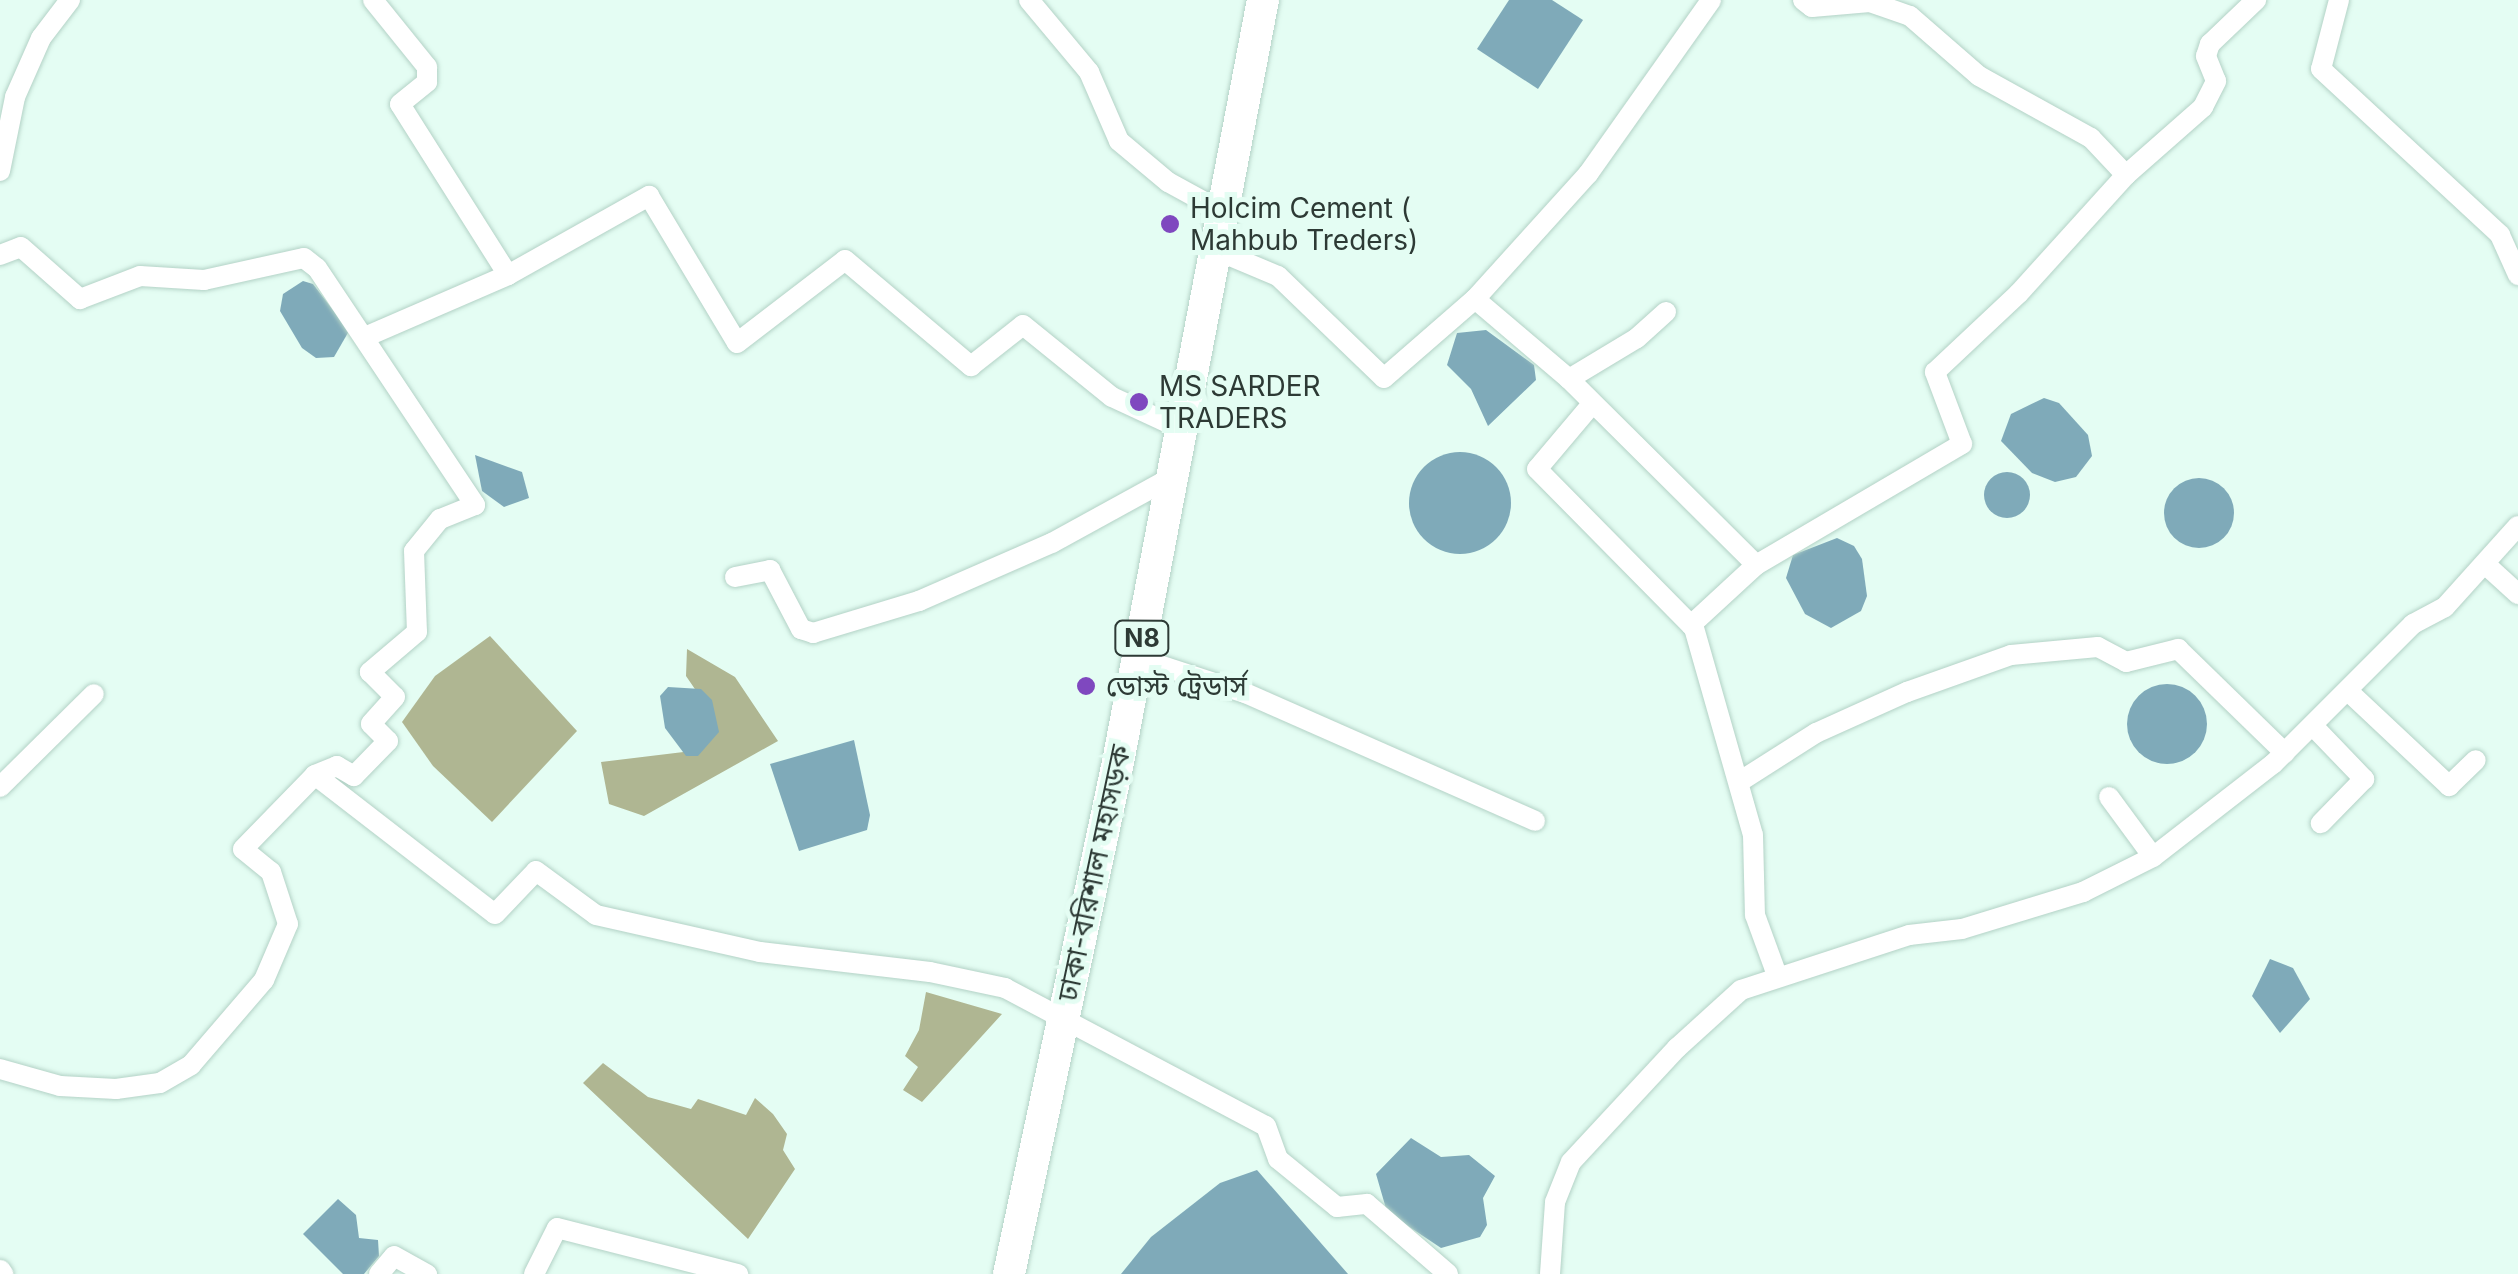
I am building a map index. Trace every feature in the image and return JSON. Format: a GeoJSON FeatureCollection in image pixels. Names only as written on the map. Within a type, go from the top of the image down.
{"type":"FeatureCollection","features":[{"type":"Feature","properties":{"kind":"highway","name":"ঢাকা-বরিশাল মহাসড়ক"},"geometry":{"type":"LineString","coordinates":[[1009,1274],[1138,658],[1263,0]]}},
{"type":"Feature","properties":{"kind":"street"},"geometry":{"type":"LineString","coordinates":[[0,171],[15,97],[42,38],[70,0]]}},
{"type":"Feature","properties":{"kind":"street"},"geometry":{"type":"LineString","coordinates":[[373,0],[428,67],[427,82],[400,104],[508,275]]}},
{"type":"Feature","properties":{"kind":"street"},"geometry":{"type":"LineString","coordinates":[[1030,0],[1078,56],[1119,141],[1168,182],[1222,212]]}},
{"type":"Feature","properties":{"kind":"street"},"geometry":{"type":"LineString","coordinates":[[1216,250],[1278,276],[1384,378],[1475,299],[1588,174],[1711,0]]}},
{"type":"Feature","properties":{"kind":"street"},"geometry":{"type":"LineString","coordinates":[[1803,0],[1812,7],[1870,2],[1910,16],[1979,76],[2091,138],[2126,176]]}},
{"type":"Feature","properties":{"kind":"street"},"geometry":{"type":"LineString","coordinates":[[1691,625],[1756,565],[1962,444],[1935,372],[2019,293],[2126,176],[2203,107],[2216,81],[2206,56],[2210,44],[2256,0]]}},
{"type":"Feature","properties":{"kind":"street"},"geometry":{"type":"LineString","coordinates":[[2339,0],[2321,68],[2500,235],[2518,275]]}},
{"type":"Feature","properties":{"kind":"street"},"geometry":{"type":"LineString","coordinates":[[365,337],[508,275],[649,196],[737,343],[845,260],[971,366],[1022,326],[1112,397],[1183,430]]}},
{"type":"Feature","properties":{"kind":"street"},"geometry":{"type":"LineString","coordinates":[[0,255],[21,246],[80,299],[140,276],[204,280],[304,258],[365,337],[474,505],[440,519],[414,551],[417,632],[370,672],[395,697],[371,724],[388,741],[354,776],[337,766],[315,774],[244,849],[271,872],[288,924],[264,980],[191,1065],[160,1084],[116,1089],[60,1086],[0,1069]]}},
{"type":"Feature","properties":{"kind":"street"},"geometry":{"type":"LineString","coordinates":[[1475,299],[1569,379],[1756,565]]}},
{"type":"Feature","properties":{"kind":"street"},"geometry":{"type":"LineString","coordinates":[[1569,379],[1637,338],[1666,312]]}},
{"type":"Feature","properties":{"kind":"street"},"geometry":{"type":"LineString","coordinates":[[1592,404],[1536,468],[1691,625],[1753,835],[1755,915],[1777,976]]}},
{"type":"Feature","properties":{"kind":"street"},"geometry":{"type":"LineString","coordinates":[[734,577],[770,570],[801,629],[813,633],[919,600],[1052,543],[1174,476]]}},
{"type":"Feature","properties":{"kind":"street"},"geometry":{"type":"LineString","coordinates":[[1550,1274],[1555,1202],[1570,1162],[1677,1048],[1742,990],[1777,976],[1794,977],[1909,935],[1962,929],[2083,892],[2153,857],[2285,753],[2413,624],[2445,607],[2518,526]]}},
{"type":"Feature","properties":{"kind":"street"},"geometry":{"type":"LineString","coordinates":[[2485,564],[2518,594]]}},
{"type":"Feature","properties":{"kind":"street"},"geometry":{"type":"LineString","coordinates":[[1739,782],[1816,734],[1907,692],[2011,654],[2098,646],[2126,662],[2178,648],[2285,753]]}},
{"type":"Feature","properties":{"kind":"street"},"geometry":{"type":"LineString","coordinates":[[1138,658],[1245,693],[1535,822]]}},
{"type":"Feature","properties":{"kind":"street"},"geometry":{"type":"LineString","coordinates":[[2348,690],[2449,786],[2476,760]]}},
{"type":"Feature","properties":{"kind":"street"},"geometry":{"type":"LineString","coordinates":[[0,787],[94,694]]}},
{"type":"Feature","properties":{"kind":"street"},"geometry":{"type":"LineString","coordinates":[[2313,726],[2364,779],[2321,822]]}},
{"type":"Feature","properties":{"kind":"street"},"geometry":{"type":"LineString","coordinates":[[315,774],[495,914],[536,871],[596,915],[760,952],[930,972],[1005,988],[1064,1015],[1266,1126],[1278,1159],[1338,1207],[1367,1204],[1448,1274]]}},
{"type":"Feature","properties":{"kind":"street"},"geometry":{"type":"LineString","coordinates":[[2108,798],[2153,857]]}},
{"type":"Feature","properties":{"kind":"street"},"geometry":{"type":"LineString","coordinates":[[534,1274],[557,1228],[738,1274]]}},
{"type":"Feature","properties":{"kind":"street"},"geometry":{"type":"LineString","coordinates":[[379,1274],[394,1256],[427,1274]]}},
{"type":"Feature","properties":{"kind":"green space"},"geometry":{"type":"Polygon","coordinates":[[[490,636],[577,731],[492,822],[433,766],[402,722],[435,676],[490,636]]]}},
{"type":"Feature","properties":{"kind":"green space"},"geometry":{"type":"Polygon","coordinates":[[[687,649],[735,677],[778,741],[644,816],[609,804],[601,762],[700,750],[712,714],[686,676],[687,649]]]}},
{"type":"Feature","properties":{"kind":"green space"},"geometry":{"type":"Polygon","coordinates":[[[926,992],[1002,1014],[922,1102],[903,1090],[918,1067],[905,1056],[919,1030],[926,992]]]}},
{"type":"Feature","properties":{"kind":"green space"},"geometry":{"type":"Polygon","coordinates":[[[603,1063],[648,1097],[691,1109],[698,1099],[746,1115],[755,1098],[773,1114],[787,1134],[783,1150],[795,1169],[748,1239],[583,1083],[603,1063]]]}},
{"type":"Feature","properties":{"kind":"water"},"geometry":{"type":"Polygon","coordinates":[[[1509,0],[1552,0],[1583,20],[1538,89],[1477,49],[1509,0]]]}},
{"type":"Feature","properties":{"kind":"water"},"geometry":{"type":"Polygon","coordinates":[[[303,281],[313,284],[349,331],[334,357],[316,358],[302,348],[280,311],[283,294],[303,281]]]}},
{"type":"Feature","properties":{"kind":"water"},"geometry":{"type":"Polygon","coordinates":[[[1486,330],[1534,365],[1536,380],[1488,426],[1471,389],[1447,365],[1457,333],[1486,330]]]}},
{"type":"Feature","properties":{"kind":"water"},"geometry":{"type":"Polygon","coordinates":[[[2044,398],[2059,403],[2088,435],[2092,456],[2076,477],[2055,482],[2032,473],[2001,441],[2011,414],[2044,398]]]}},
{"type":"Feature","properties":{"kind":"water"},"geometry":{"type":"Polygon","coordinates":[[[1460,452],[1489,460],[1503,474],[1511,503],[1503,532],[1489,546],[1460,554],[1431,546],[1417,532],[1409,503],[1417,474],[1431,460],[1460,452]]]}},
{"type":"Feature","properties":{"kind":"water"},"geometry":{"type":"Polygon","coordinates":[[[475,455],[522,472],[529,498],[504,507],[482,491],[475,455]]]}},
{"type":"Feature","properties":{"kind":"water"},"geometry":{"type":"Polygon","coordinates":[[[2007,472],[2024,478],[2030,495],[2024,512],[2007,518],[1990,512],[1984,495],[1990,478],[2007,472]]]}},
{"type":"Feature","properties":{"kind":"water"},"geometry":{"type":"Polygon","coordinates":[[[2199,478],[2213,480],[2224,488],[2232,499],[2232,527],[2224,538],[2213,546],[2199,548],[2185,546],[2174,538],[2166,527],[2164,513],[2166,499],[2174,488],[2185,480],[2199,478]]]}},
{"type":"Feature","properties":{"kind":"water"},"geometry":{"type":"Polygon","coordinates":[[[1837,538],[1854,546],[1862,559],[1867,596],[1861,611],[1831,628],[1805,614],[1786,578],[1793,555],[1837,538]]]}},
{"type":"Feature","properties":{"kind":"water"},"geometry":{"type":"Polygon","coordinates":[[[2167,684],[2182,687],[2195,696],[2204,709],[2204,739],[2195,752],[2182,761],[2167,764],[2152,761],[2139,752],[2130,739],[2127,724],[2130,709],[2139,696],[2152,687],[2167,684]]]}},
{"type":"Feature","properties":{"kind":"water"},"geometry":{"type":"Polygon","coordinates":[[[668,687],[701,689],[712,700],[719,732],[698,756],[686,756],[665,728],[660,696],[668,687]]]}},
{"type":"Feature","properties":{"kind":"water"},"geometry":{"type":"Polygon","coordinates":[[[854,740],[870,815],[867,830],[799,851],[770,764],[854,740]]]}},
{"type":"Feature","properties":{"kind":"water"},"geometry":{"type":"Polygon","coordinates":[[[2270,959],[2293,968],[2310,999],[2280,1033],[2252,996],[2270,959]]]}},
{"type":"Feature","properties":{"kind":"water"},"geometry":{"type":"Polygon","coordinates":[[[1411,1138],[1441,1157],[1469,1155],[1495,1176],[1483,1198],[1487,1225],[1480,1237],[1441,1248],[1387,1212],[1376,1174],[1411,1138]]]}},
{"type":"Feature","properties":{"kind":"water"},"geometry":{"type":"Polygon","coordinates":[[[1257,1170],[1348,1274],[1121,1274],[1151,1237],[1220,1183],[1257,1170]]]}},
{"type":"Feature","properties":{"kind":"water"},"geometry":{"type":"Polygon","coordinates":[[[338,1199],[356,1215],[359,1238],[378,1240],[379,1256],[364,1274],[343,1274],[303,1234],[338,1199]]]}},
{"type":"Feature","properties":{"kind":"place","name":"Holcim Cement ( Mahbub Treders)"},"geometry":{"type":"Point","coordinates":[1170,224]}},
{"type":"Feature","properties":{"kind":"place","name":"MS SARDER TRADERS"},"geometry":{"type":"Point","coordinates":[1139,402]}},
{"type":"Feature","properties":{"kind":"place","name":"ডোস্ট ট্রেডার্স"},"geometry":{"type":"Point","coordinates":[1086,686]}}]}
